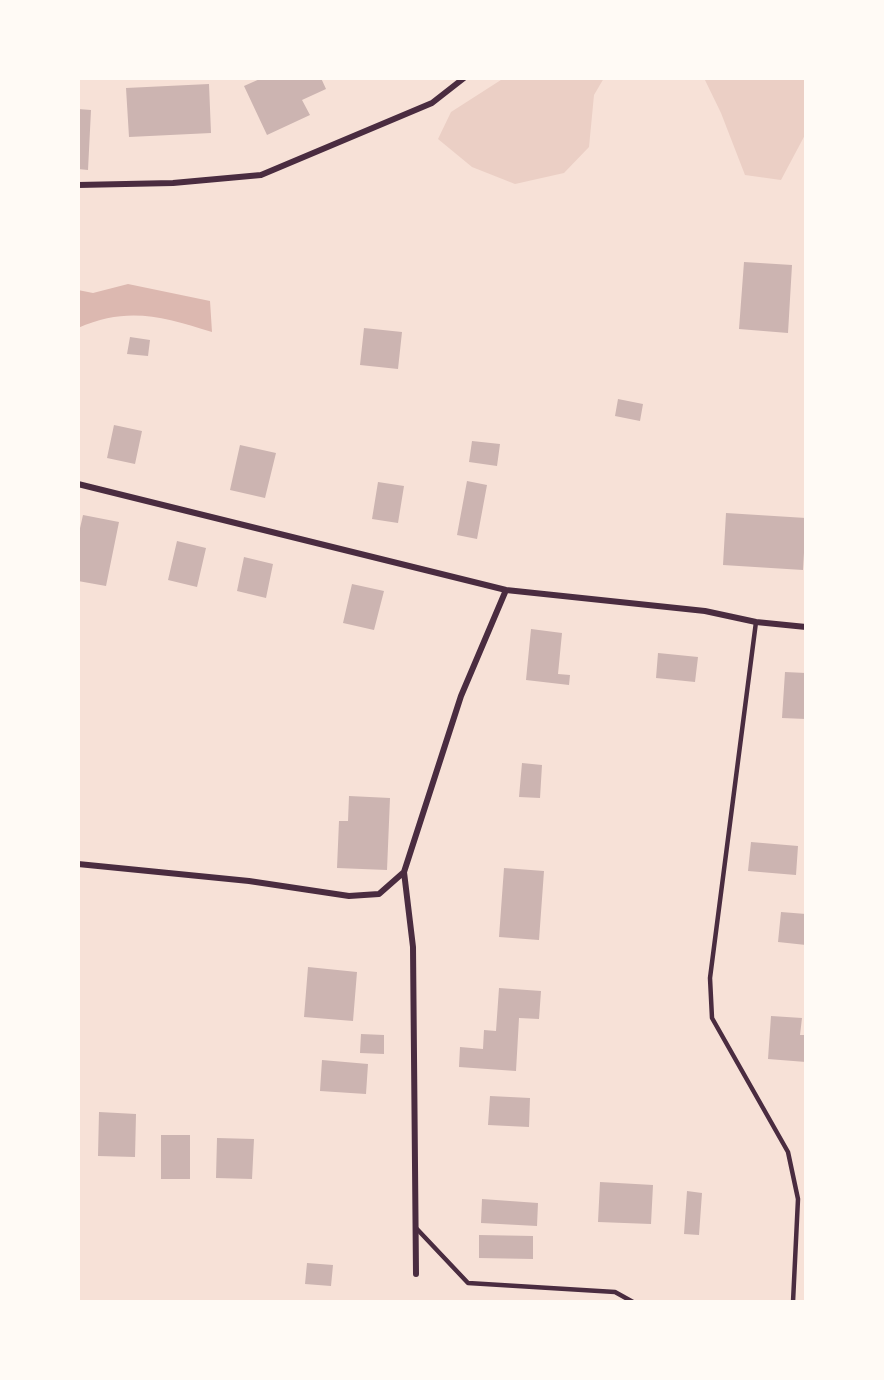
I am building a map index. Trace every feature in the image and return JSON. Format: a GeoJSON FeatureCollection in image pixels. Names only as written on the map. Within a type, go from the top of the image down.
{"type":"FeatureCollection","features":[{"type":"Feature","properties":{"kind":"street"},"geometry":{"type":"LineString","coordinates":[[78,185],[173,183],[261,175],[432,103],[464,78]]}},
{"type":"Feature","properties":{"kind":"street"},"geometry":{"type":"LineString","coordinates":[[78,484],[506,590],[705,611],[756,622],[806,627]]}},
{"type":"Feature","properties":{"kind":"street"},"geometry":{"type":"LineString","coordinates":[[416,1274],[413,947],[404,872],[461,696],[506,590]]}},
{"type":"Feature","properties":{"kind":"street"},"geometry":{"type":"LineString","coordinates":[[78,864],[249,881],[349,896],[379,894],[404,872]]}},
{"type":"Feature","properties":{"kind":"lane"},"geometry":{"type":"LineString","coordinates":[[756,622],[710,978],[712,1018],[788,1152],[798,1199],[793,1302]]}},
{"type":"Feature","properties":{"kind":"lane"},"geometry":{"type":"LineString","coordinates":[[417,1230],[468,1283],[615,1292],[633,1302]]}},
{"type":"Feature","properties":{"kind":"shaded area"},"geometry":{"type":"Polygon","coordinates":[[[504,78],[604,78],[594,95],[589,147],[564,173],[515,184],[472,167],[438,139],[451,112],[504,78]]]}},
{"type":"Feature","properties":{"kind":"shaded area"},"geometry":{"type":"Polygon","coordinates":[[[704,78],[806,78],[806,133],[781,180],[745,175],[721,113],[704,78]]]}},
{"type":"Feature","properties":{"kind":"shaded area"},"geometry":{"type":"Polygon","coordinates":[[[128,284],[210,301],[212,332],[145,316],[113,317],[78,328],[78,290],[93,293],[128,284]]]}},
{"type":"Feature","properties":{"kind":"building"},"geometry":{"type":"Polygon","coordinates":[[[262,78],[321,78],[326,89],[302,100],[310,115],[267,135],[244,86],[262,78]]]}},
{"type":"Feature","properties":{"kind":"building"},"geometry":{"type":"Polygon","coordinates":[[[209,84],[211,133],[129,137],[126,88],[209,84]]]}},
{"type":"Feature","properties":{"kind":"building"},"geometry":{"type":"Polygon","coordinates":[[[78,109],[91,110],[88,170],[78,169],[78,109]]]}},
{"type":"Feature","properties":{"kind":"building"},"geometry":{"type":"Polygon","coordinates":[[[744,262],[792,265],[788,333],[739,329],[744,262]]]}},
{"type":"Feature","properties":{"kind":"building"},"geometry":{"type":"Polygon","coordinates":[[[364,328],[402,332],[398,369],[360,365],[364,328]]]}},
{"type":"Feature","properties":{"kind":"building"},"geometry":{"type":"Polygon","coordinates":[[[130,337],[150,340],[148,356],[127,354],[130,337]]]}},
{"type":"Feature","properties":{"kind":"building"},"geometry":{"type":"Polygon","coordinates":[[[618,399],[643,404],[640,421],[615,416],[618,399]]]}},
{"type":"Feature","properties":{"kind":"building"},"geometry":{"type":"Polygon","coordinates":[[[114,425],[142,431],[135,464],[107,458],[114,425]]]}},
{"type":"Feature","properties":{"kind":"building"},"geometry":{"type":"Polygon","coordinates":[[[472,441],[500,444],[497,466],[469,462],[472,441]]]}},
{"type":"Feature","properties":{"kind":"building"},"geometry":{"type":"Polygon","coordinates":[[[240,445],[276,453],[265,498],[230,490],[240,445]]]}},
{"type":"Feature","properties":{"kind":"building"},"geometry":{"type":"Polygon","coordinates":[[[467,481],[487,485],[477,539],[457,535],[467,481]]]}},
{"type":"Feature","properties":{"kind":"building"},"geometry":{"type":"Polygon","coordinates":[[[378,482],[404,486],[398,523],[372,519],[378,482]]]}},
{"type":"Feature","properties":{"kind":"building"},"geometry":{"type":"Polygon","coordinates":[[[726,513],[806,518],[803,570],[723,565],[726,513]]]}},
{"type":"Feature","properties":{"kind":"building"},"geometry":{"type":"Polygon","coordinates":[[[83,515],[119,522],[106,586],[78,581],[78,537],[83,515]]]}},
{"type":"Feature","properties":{"kind":"building"},"geometry":{"type":"Polygon","coordinates":[[[177,541],[206,548],[197,587],[168,580],[177,541]]]}},
{"type":"Feature","properties":{"kind":"building"},"geometry":{"type":"Polygon","coordinates":[[[244,557],[273,564],[266,598],[237,591],[244,557]]]}},
{"type":"Feature","properties":{"kind":"building"},"geometry":{"type":"Polygon","coordinates":[[[352,584],[384,591],[374,630],[343,623],[352,584]]]}},
{"type":"Feature","properties":{"kind":"building"},"geometry":{"type":"Polygon","coordinates":[[[531,629],[562,633],[558,674],[570,675],[569,685],[526,680],[531,629]]]}},
{"type":"Feature","properties":{"kind":"building"},"geometry":{"type":"Polygon","coordinates":[[[658,653],[698,657],[695,682],[656,678],[658,653]]]}},
{"type":"Feature","properties":{"kind":"building"},"geometry":{"type":"Polygon","coordinates":[[[785,672],[806,673],[806,719],[782,718],[785,672]]]}},
{"type":"Feature","properties":{"kind":"building"},"geometry":{"type":"Polygon","coordinates":[[[522,763],[542,765],[540,798],[519,797],[522,763]]]}},
{"type":"Feature","properties":{"kind":"building"},"geometry":{"type":"Polygon","coordinates":[[[349,796],[390,798],[387,870],[337,868],[339,821],[348,821],[349,796]]]}},
{"type":"Feature","properties":{"kind":"building"},"geometry":{"type":"Polygon","coordinates":[[[751,842],[798,846],[796,875],[748,871],[751,842]]]}},
{"type":"Feature","properties":{"kind":"building"},"geometry":{"type":"Polygon","coordinates":[[[504,868],[544,871],[539,940],[499,937],[504,868]]]}},
{"type":"Feature","properties":{"kind":"building"},"geometry":{"type":"Polygon","coordinates":[[[781,912],[806,914],[806,945],[778,942],[781,912]]]}},
{"type":"Feature","properties":{"kind":"building"},"geometry":{"type":"Polygon","coordinates":[[[308,967],[357,972],[353,1021],[304,1017],[308,967]]]}},
{"type":"Feature","properties":{"kind":"building"},"geometry":{"type":"Polygon","coordinates":[[[499,988],[541,991],[539,1019],[519,1018],[516,1071],[459,1067],[460,1047],[483,1049],[484,1030],[496,1031],[499,988]]]}},
{"type":"Feature","properties":{"kind":"building"},"geometry":{"type":"Polygon","coordinates":[[[771,1016],[802,1018],[800,1035],[806,1035],[806,1062],[768,1059],[771,1016]]]}},
{"type":"Feature","properties":{"kind":"building"},"geometry":{"type":"Polygon","coordinates":[[[361,1034],[384,1035],[384,1054],[360,1053],[361,1034]]]}},
{"type":"Feature","properties":{"kind":"building"},"geometry":{"type":"Polygon","coordinates":[[[322,1060],[368,1064],[366,1094],[320,1091],[322,1060]]]}},
{"type":"Feature","properties":{"kind":"building"},"geometry":{"type":"Polygon","coordinates":[[[490,1096],[530,1098],[529,1127],[488,1125],[490,1096]]]}},
{"type":"Feature","properties":{"kind":"building"},"geometry":{"type":"Polygon","coordinates":[[[99,1112],[136,1114],[135,1157],[98,1156],[99,1112]]]}},
{"type":"Feature","properties":{"kind":"building"},"geometry":{"type":"Polygon","coordinates":[[[161,1135],[190,1135],[190,1179],[161,1179],[161,1135]]]}},
{"type":"Feature","properties":{"kind":"building"},"geometry":{"type":"Polygon","coordinates":[[[217,1138],[254,1139],[252,1179],[216,1178],[217,1138]]]}},
{"type":"Feature","properties":{"kind":"building"},"geometry":{"type":"Polygon","coordinates":[[[600,1182],[653,1185],[651,1224],[598,1222],[600,1182]]]}},
{"type":"Feature","properties":{"kind":"building"},"geometry":{"type":"Polygon","coordinates":[[[687,1191],[702,1193],[699,1235],[684,1234],[687,1191]]]}},
{"type":"Feature","properties":{"kind":"building"},"geometry":{"type":"Polygon","coordinates":[[[482,1199],[538,1203],[537,1226],[481,1223],[482,1199]]]}},
{"type":"Feature","properties":{"kind":"building"},"geometry":{"type":"Polygon","coordinates":[[[479,1235],[533,1236],[533,1259],[479,1258],[479,1235]]]}},
{"type":"Feature","properties":{"kind":"building"},"geometry":{"type":"Polygon","coordinates":[[[307,1263],[333,1265],[331,1286],[305,1284],[307,1263]]]}}]}
